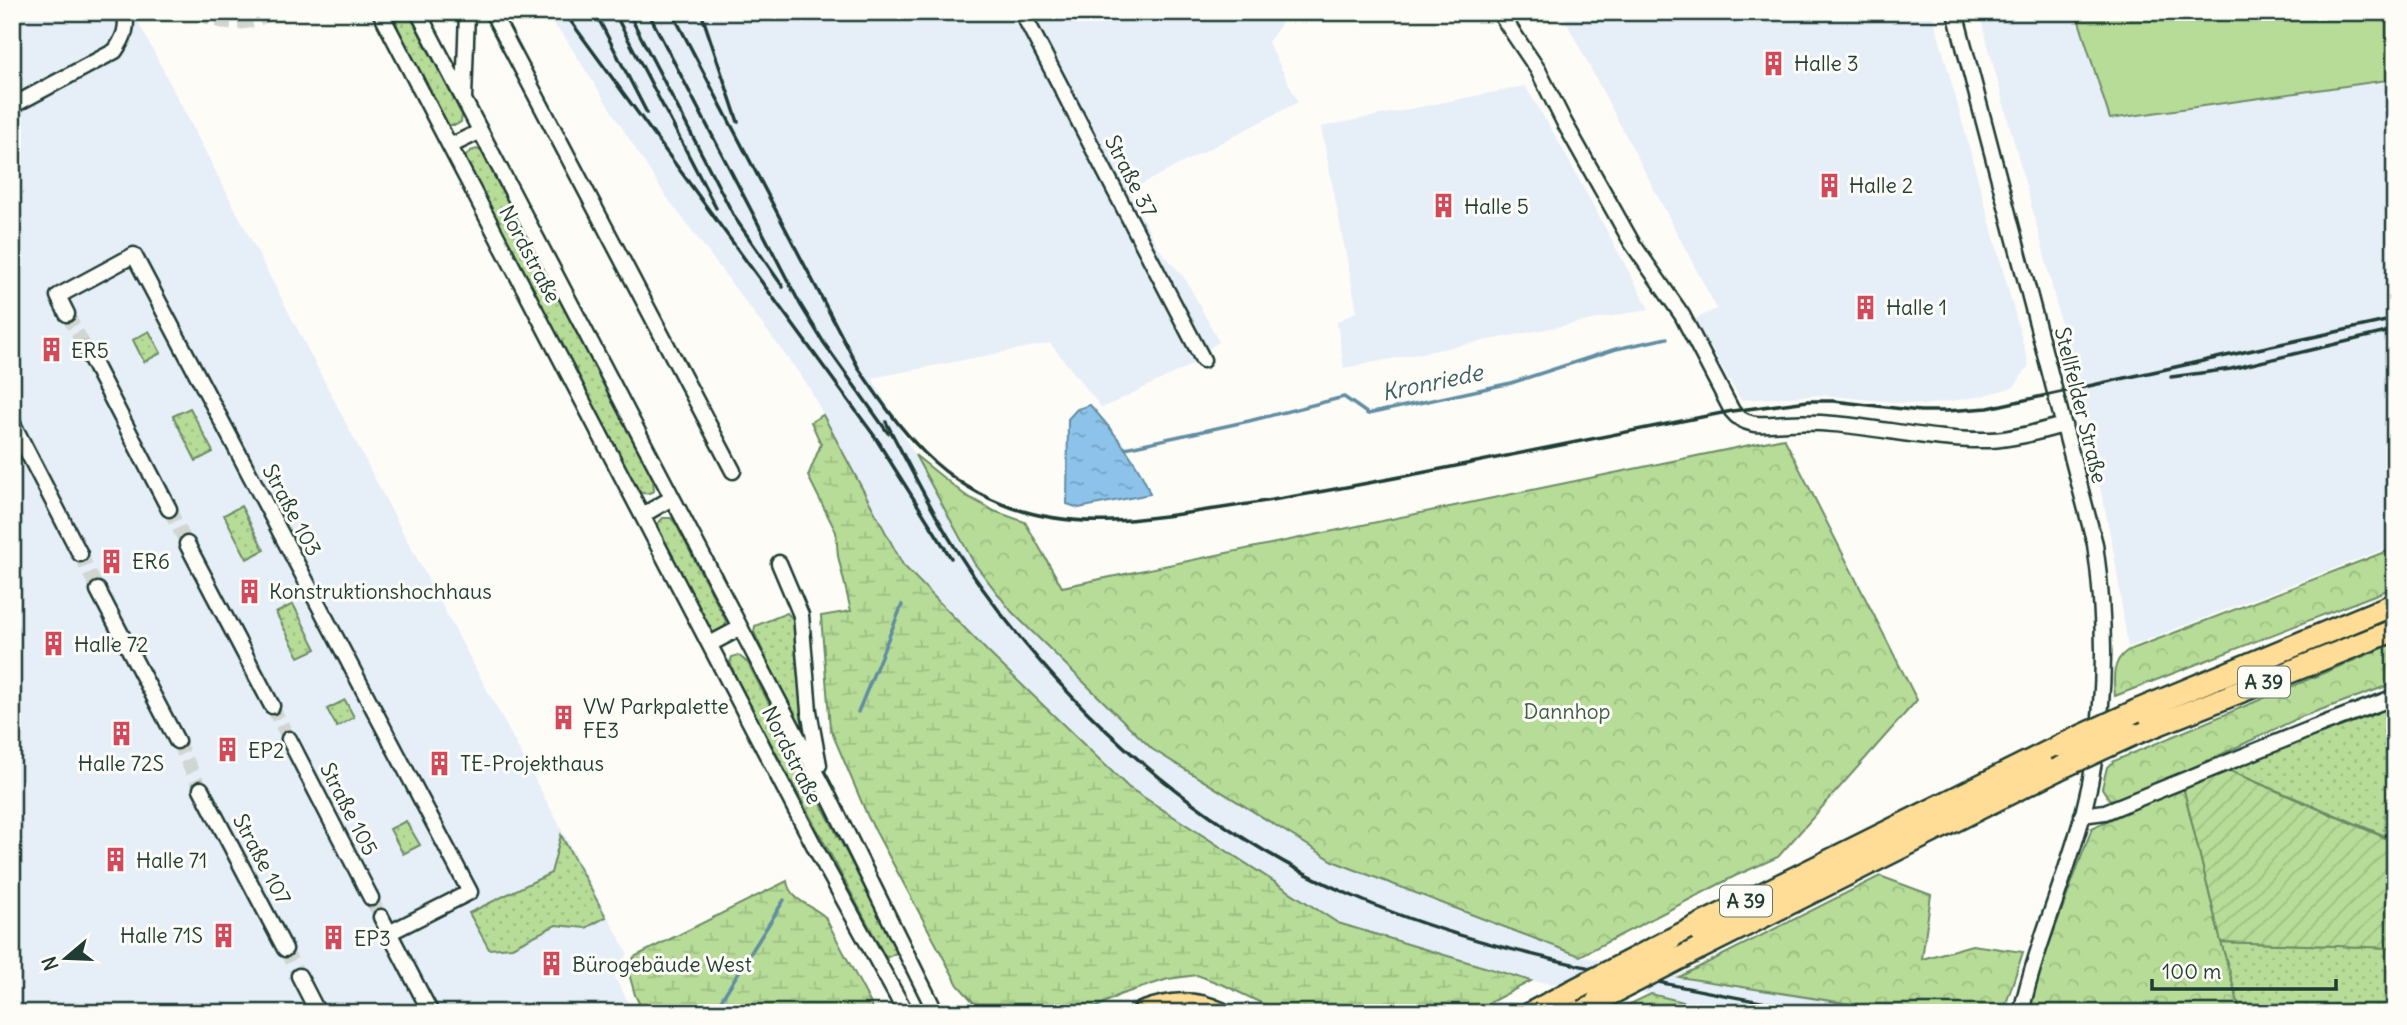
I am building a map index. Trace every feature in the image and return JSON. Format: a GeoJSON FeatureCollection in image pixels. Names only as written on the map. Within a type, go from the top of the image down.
{"type":"FeatureCollection","features":[{"type":"Feature","properties":{"kind":"highway","name":"A 39"},"geometry":{"type":"LineString","coordinates":[[1531,1013],[1670,940],[2060,746],[2136,711],[2395,604]]}},
{"type":"Feature","properties":{"kind":"highway","name":"A 39"},"geometry":{"type":"LineString","coordinates":[[1576,1013],[2056,770],[2134,734],[2395,630]]}},
{"type":"Feature","properties":{"kind":"highway"},"geometry":{"type":"LineString","coordinates":[[1143,1013],[1177,1003],[1196,1005],[1220,1013]]}},
{"type":"Feature","properties":{"kind":"street"},"geometry":{"type":"LineString","coordinates":[[12,106],[115,51],[123,40],[127,24],[125,12]]}},
{"type":"Feature","properties":{"kind":"street"},"geometry":{"type":"LineString","coordinates":[[370,12],[397,45]]}},
{"type":"Feature","properties":{"kind":"street","name":"Nordstraße"},"geometry":{"type":"LineString","coordinates":[[380,12],[822,860],[906,1013]]}},
{"type":"Feature","properties":{"kind":"street","name":"Nordstraße"},"geometry":{"type":"LineString","coordinates":[[418,12],[829,797],[936,1013]]}},
{"type":"Feature","properties":{"kind":"street"},"geometry":{"type":"LineString","coordinates":[[464,103],[467,12]]}},
{"type":"Feature","properties":{"kind":"street"},"geometry":{"type":"LineString","coordinates":[[492,12],[733,471]]}},
{"type":"Feature","properties":{"kind":"street","name":"Straße 37"},"geometry":{"type":"LineString","coordinates":[[1022,12],[1203,360]]}},
{"type":"Feature","properties":{"kind":"street"},"geometry":{"type":"LineString","coordinates":[[1499,12],[1538,70],[1632,243],[1682,315],[1732,411],[1740,420],[1751,424],[1840,424],[1911,435],[1975,440],[2013,437],[2064,425]]}},
{"type":"Feature","properties":{"kind":"street","name":"Stellfelder Straße"},"geometry":{"type":"LineString","coordinates":[[1955,12],[2095,544],[2103,615],[2101,710],[2092,776],[2021,1013]]}},
{"type":"Feature","properties":{"kind":"street"},"geometry":{"type":"LineString","coordinates":[[450,146],[479,132]]}},
{"type":"Feature","properties":{"kind":"street","name":"Straße 103"},"geometry":{"type":"LineString","coordinates":[[62,304],[134,255],[470,892],[389,933]]}},
{"type":"Feature","properties":{"kind":"street"},"geometry":{"type":"LineString","coordinates":[[87,351],[169,509]]}},
{"type":"Feature","properties":{"kind":"street"},"geometry":{"type":"LineString","coordinates":[[12,422],[80,554]]}},
{"type":"Feature","properties":{"kind":"street"},"geometry":{"type":"LineString","coordinates":[[643,515],[673,498]]}},
{"type":"Feature","properties":{"kind":"street"},"geometry":{"type":"LineString","coordinates":[[187,544],[272,706]]}},
{"type":"Feature","properties":{"kind":"street","name":"Nordstraße"},"geometry":{"type":"LineString","coordinates":[[779,562],[801,615],[809,711],[816,756],[829,797]]}},
{"type":"Feature","properties":{"kind":"street"},"geometry":{"type":"LineString","coordinates":[[98,590],[177,741]]}},
{"type":"Feature","properties":{"kind":"street"},"geometry":{"type":"LineString","coordinates":[[710,644],[740,628]]}},
{"type":"Feature","properties":{"kind":"street"},"geometry":{"type":"LineString","coordinates":[[2082,815],[2105,812],[2395,697]]}},
{"type":"Feature","properties":{"kind":"street","name":"Straße 105"},"geometry":{"type":"LineString","coordinates":[[289,739],[371,898]]}},
{"type":"Feature","properties":{"kind":"street","name":"Straße 107"},"geometry":{"type":"LineString","coordinates":[[201,789],[285,949]]}},
{"type":"Feature","properties":{"kind":"street"},"geometry":{"type":"LineString","coordinates":[[381,917],[431,1013]]}},
{"type":"Feature","properties":{"kind":"street"},"geometry":{"type":"LineString","coordinates":[[299,976],[318,1013]]}},
{"type":"Feature","properties":{"kind":"street"},"geometry":{"type":"LineString","coordinates":[[891,986],[896,1013]]}},
{"type":"Feature","properties":{"kind":"shaded area"},"geometry":{"type":"Polygon","coordinates":[[[12,12],[133,12],[390,508],[628,954],[612,972],[634,1013],[12,1013],[12,12]]]}},
{"type":"Feature","properties":{"kind":"shaded area"},"geometry":{"type":"Polygon","coordinates":[[[543,12],[1290,12],[1268,42],[1298,102],[1129,191],[1157,246],[1186,280],[1219,342],[1209,348],[1212,355],[1102,408],[1050,343],[872,378],[974,563],[1012,612],[1152,749],[1580,956],[1679,977],[1907,1013],[1728,1013],[1651,994],[1531,981],[1338,923],[1128,787],[989,653],[903,565],[807,384],[663,192],[564,36],[543,12]]]}},
{"type":"Feature","properties":{"kind":"shaded area"},"geometry":{"type":"Polygon","coordinates":[[[1561,12],[1932,12],[2029,365],[2014,387],[1977,397],[1923,405],[1821,395],[1741,400],[1694,319],[1717,309],[1561,12]]]}},
{"type":"Feature","properties":{"kind":"shaded area"},"geometry":{"type":"Polygon","coordinates":[[[1979,12],[2076,12],[2110,119],[2395,79],[2395,545],[2128,647],[2105,509],[2043,249],[1979,12]]]}},
{"type":"Feature","properties":{"kind":"shaded area"},"geometry":{"type":"Polygon","coordinates":[[[1525,86],[1556,137],[1649,309],[1344,368],[1337,322],[1357,311],[1321,127],[1525,86]]]}},
{"type":"Feature","properties":{"kind":"green space"},"geometry":{"type":"Polygon","coordinates":[[[393,12],[408,12],[462,115],[461,122],[456,125],[449,125],[444,120],[401,37],[393,12]]]}},
{"type":"Feature","properties":{"kind":"green space"},"geometry":{"type":"Polygon","coordinates":[[[2076,12],[2395,12],[2395,79],[2110,119],[2076,12]]]}},
{"type":"Feature","properties":{"kind":"green space"},"geometry":{"type":"Polygon","coordinates":[[[477,149],[482,152],[653,479],[654,491],[644,493],[636,488],[466,164],[466,156],[477,149]]]}},
{"type":"Feature","properties":{"kind":"green space"},"geometry":{"type":"Polygon","coordinates":[[[149,331],[161,353],[144,362],[133,340],[149,331]]]}},
{"type":"Feature","properties":{"kind":"green space"},"geometry":{"type":"Polygon","coordinates":[[[190,408],[213,452],[196,461],[173,416],[190,408]]]}},
{"type":"Feature","properties":{"kind":"green space"},"geometry":{"type":"Polygon","coordinates":[[[823,415],[903,565],[989,653],[1128,787],[1338,923],[1531,981],[1470,1013],[1282,1013],[1197,975],[1168,979],[1119,995],[1086,1013],[983,1013],[958,985],[868,817],[830,728],[821,616],[851,611],[838,556],[836,532],[808,476],[821,444],[811,422],[823,415]]]}},
{"type":"Feature","properties":{"kind":"green space","name":"Dannhop"},"geometry":{"type":"Polygon","coordinates":[[[1784,438],[1917,700],[1778,857],[1735,876],[1580,956],[1335,862],[1152,749],[1012,612],[974,563],[915,455],[965,495],[994,511],[1025,522],[1062,587],[1784,438]]]}},
{"type":"Feature","properties":{"kind":"green space"},"geometry":{"type":"Polygon","coordinates":[[[241,506],[264,550],[247,559],[224,515],[241,506]]]}},
{"type":"Feature","properties":{"kind":"green space"},"geometry":{"type":"Polygon","coordinates":[[[663,518],[671,518],[676,524],[726,621],[725,628],[719,632],[713,632],[709,627],[660,532],[658,523],[663,518]]]}},
{"type":"Feature","properties":{"kind":"green space"},"geometry":{"type":"Polygon","coordinates":[[[2395,548],[2395,587],[2115,696],[2116,665],[2127,651],[2395,548]]]}},
{"type":"Feature","properties":{"kind":"green space"},"geometry":{"type":"Polygon","coordinates":[[[293,604],[316,649],[299,657],[276,613],[293,604]]]}},
{"type":"Feature","properties":{"kind":"green space"},"geometry":{"type":"Polygon","coordinates":[[[787,613],[797,630],[803,722],[800,726],[795,722],[754,632],[755,626],[787,613]]]}},
{"type":"Feature","properties":{"kind":"green space"},"geometry":{"type":"Polygon","coordinates":[[[2395,643],[2395,683],[2301,717],[2147,789],[2117,800],[2109,799],[2102,788],[2107,767],[2114,761],[2395,643]]]}},
{"type":"Feature","properties":{"kind":"green space"},"geometry":{"type":"Polygon","coordinates":[[[738,655],[748,663],[898,952],[886,958],[737,680],[730,662],[732,657],[738,655]]]}},
{"type":"Feature","properties":{"kind":"green space"},"geometry":{"type":"Polygon","coordinates":[[[345,700],[354,717],[337,727],[327,709],[345,700]]]}},
{"type":"Feature","properties":{"kind":"green space"},"geometry":{"type":"Polygon","coordinates":[[[2395,703],[2395,840],[2228,770],[2254,755],[2395,703]]]}},
{"type":"Feature","properties":{"kind":"green space"},"geometry":{"type":"Polygon","coordinates":[[[2228,770],[2395,842],[2395,948],[2221,942],[2183,786],[2228,770]]]}},
{"type":"Feature","properties":{"kind":"green space"},"geometry":{"type":"Polygon","coordinates":[[[2183,786],[2241,1013],[2028,1013],[2039,972],[2092,828],[2183,786]]]}},
{"type":"Feature","properties":{"kind":"green space"},"geometry":{"type":"Polygon","coordinates":[[[406,821],[420,845],[403,854],[390,829],[406,821]]]}},
{"type":"Feature","properties":{"kind":"green space"},"geometry":{"type":"Polygon","coordinates":[[[561,835],[606,917],[586,928],[556,925],[512,947],[489,949],[469,913],[551,873],[561,835]]]}},
{"type":"Feature","properties":{"kind":"green space"},"geometry":{"type":"Polygon","coordinates":[[[1880,876],[1931,895],[1922,959],[1972,945],[2023,952],[2003,1013],[1907,1013],[1679,977],[1880,876]]]}},
{"type":"Feature","properties":{"kind":"green space"},"geometry":{"type":"Polygon","coordinates":[[[787,881],[796,898],[825,917],[870,1002],[873,1013],[644,1013],[635,995],[628,970],[634,957],[787,881]]]}},
{"type":"Feature","properties":{"kind":"green space"},"geometry":{"type":"Polygon","coordinates":[[[2221,942],[2395,948],[2395,1013],[2241,1013],[2221,942]]]}},
{"type":"Feature","properties":{"kind":"green space"},"geometry":{"type":"Polygon","coordinates":[[[1651,994],[1728,1013],[1611,1013],[1651,994]]]}},
{"type":"Feature","properties":{"kind":"water"},"geometry":{"type":"Polygon","coordinates":[[[1090,405],[1132,458],[1150,494],[1079,508],[1067,504],[1068,419],[1077,409],[1090,405]]]}},
{"type":"Feature","properties":{"kind":"waterway","name":"Kronriede"},"geometry":{"type":"LineString","coordinates":[[1125,448],[1344,397],[1368,414],[1511,383],[1616,349],[1667,338]]}},
{"type":"Feature","properties":{"kind":"waterway","name":"Kronriede"},"geometry":{"type":"LineString","coordinates":[[858,712],[902,605]]}},
{"type":"Feature","properties":{"kind":"waterway","name":"Kronriede"},"geometry":{"type":"LineString","coordinates":[[713,1013],[784,900]]}},
{"type":"Feature","properties":{"kind":"tunnel"},"geometry":{"type":"LineString","coordinates":[[198,12],[216,20],[235,23],[254,20],[272,12]]}},
{"type":"Feature","properties":{"kind":"tunnel"},"geometry":{"type":"LineString","coordinates":[[67,314],[87,351]]}},
{"type":"Feature","properties":{"kind":"tunnel"},"geometry":{"type":"LineString","coordinates":[[169,509],[187,544]]}},
{"type":"Feature","properties":{"kind":"tunnel"},"geometry":{"type":"LineString","coordinates":[[80,554],[98,590]]}},
{"type":"Feature","properties":{"kind":"tunnel"},"geometry":{"type":"LineString","coordinates":[[272,706],[289,739]]}},
{"type":"Feature","properties":{"kind":"tunnel"},"geometry":{"type":"LineString","coordinates":[[177,741],[201,789]]}},
{"type":"Feature","properties":{"kind":"tunnel"},"geometry":{"type":"LineString","coordinates":[[371,898],[381,917]]}},
{"type":"Feature","properties":{"kind":"tunnel"},"geometry":{"type":"LineString","coordinates":[[285,949],[299,976]]}},
{"type":"Feature","properties":{"kind":"railway"},"geometry":{"type":"LineString","coordinates":[[564,12],[881,445]]}},
{"type":"Feature","properties":{"kind":"railway"},"geometry":{"type":"LineString","coordinates":[[595,12],[647,113]]}},
{"type":"Feature","properties":{"kind":"railway"},"geometry":{"type":"LineString","coordinates":[[614,12],[716,208]]}},
{"type":"Feature","properties":{"kind":"railway"},"geometry":{"type":"LineString","coordinates":[[628,12],[735,218],[783,287]]}},
{"type":"Feature","properties":{"kind":"railway"},"geometry":{"type":"LineString","coordinates":[[648,12],[800,304],[824,343],[888,433]]}},
{"type":"Feature","properties":{"kind":"railway"},"geometry":{"type":"LineString","coordinates":[[672,12],[859,369],[890,413],[924,452],[964,484],[1013,508],[1066,520],[1117,521],[1222,508],[1383,480],[1732,411],[1808,401],[1834,401],[1920,411],[1988,408],[2395,319]]}},
{"type":"Feature","properties":{"kind":"railway"},"geometry":{"type":"LineString","coordinates":[[701,12],[738,122]]}},
{"type":"Feature","properties":{"kind":"railway"},"geometry":{"type":"LineString","coordinates":[[2171,377],[2231,369],[2395,330]]}},
{"type":"Feature","properties":{"kind":"railway"},"geometry":{"type":"LineString","coordinates":[[886,422],[954,546],[1016,633],[1098,723],[1143,764],[1241,837],[1348,894],[1447,931],[1618,974],[1825,1013]]}},
{"type":"Feature","properties":{"kind":"railway"},"geometry":{"type":"LineString","coordinates":[[876,439],[951,558]]}},
{"type":"Feature","properties":{"kind":"place","name":"Halle 3"},"geometry":{"type":"Point","coordinates":[1774,63]}},
{"type":"Feature","properties":{"kind":"place","name":"Halle 2"},"geometry":{"type":"Point","coordinates":[1829,185]}},
{"type":"Feature","properties":{"kind":"place","name":"Halle 5"},"geometry":{"type":"Point","coordinates":[1444,206]}},
{"type":"Feature","properties":{"kind":"place","name":"Halle 1"},"geometry":{"type":"Point","coordinates":[1866,307]}},
{"type":"Feature","properties":{"kind":"place","name":"ER5"},"geometry":{"type":"Point","coordinates":[51,350]}},
{"type":"Feature","properties":{"kind":"place","name":"ER6"},"geometry":{"type":"Point","coordinates":[112,561]}},
{"type":"Feature","properties":{"kind":"place","name":"Konstruktionshochhaus"},"geometry":{"type":"Point","coordinates":[249,591]}},
{"type":"Feature","properties":{"kind":"place","name":"Halle 72"},"geometry":{"type":"Point","coordinates":[54,644]}},
{"type":"Feature","properties":{"kind":"place","name":"VW Parkpalette FE3"},"geometry":{"type":"Point","coordinates":[563,718]}},
{"type":"Feature","properties":{"kind":"place","name":"Halle 72S"},"geometry":{"type":"Point","coordinates":[121,734]}},
{"type":"Feature","properties":{"kind":"place","name":"EP2"},"geometry":{"type":"Point","coordinates":[228,750]}},
{"type":"Feature","properties":{"kind":"place","name":"TE-Projekthaus"},"geometry":{"type":"Point","coordinates":[440,763]}},
{"type":"Feature","properties":{"kind":"place","name":"Halle 71"},"geometry":{"type":"Point","coordinates":[116,860]}},
{"type":"Feature","properties":{"kind":"place","name":"Halle 71S"},"geometry":{"type":"Point","coordinates":[223,935]}},
{"type":"Feature","properties":{"kind":"place","name":"EP3"},"geometry":{"type":"Point","coordinates":[334,938]}},
{"type":"Feature","properties":{"kind":"place","name":"Bürogebäude West"},"geometry":{"type":"Point","coordinates":[552,964]}}]}
